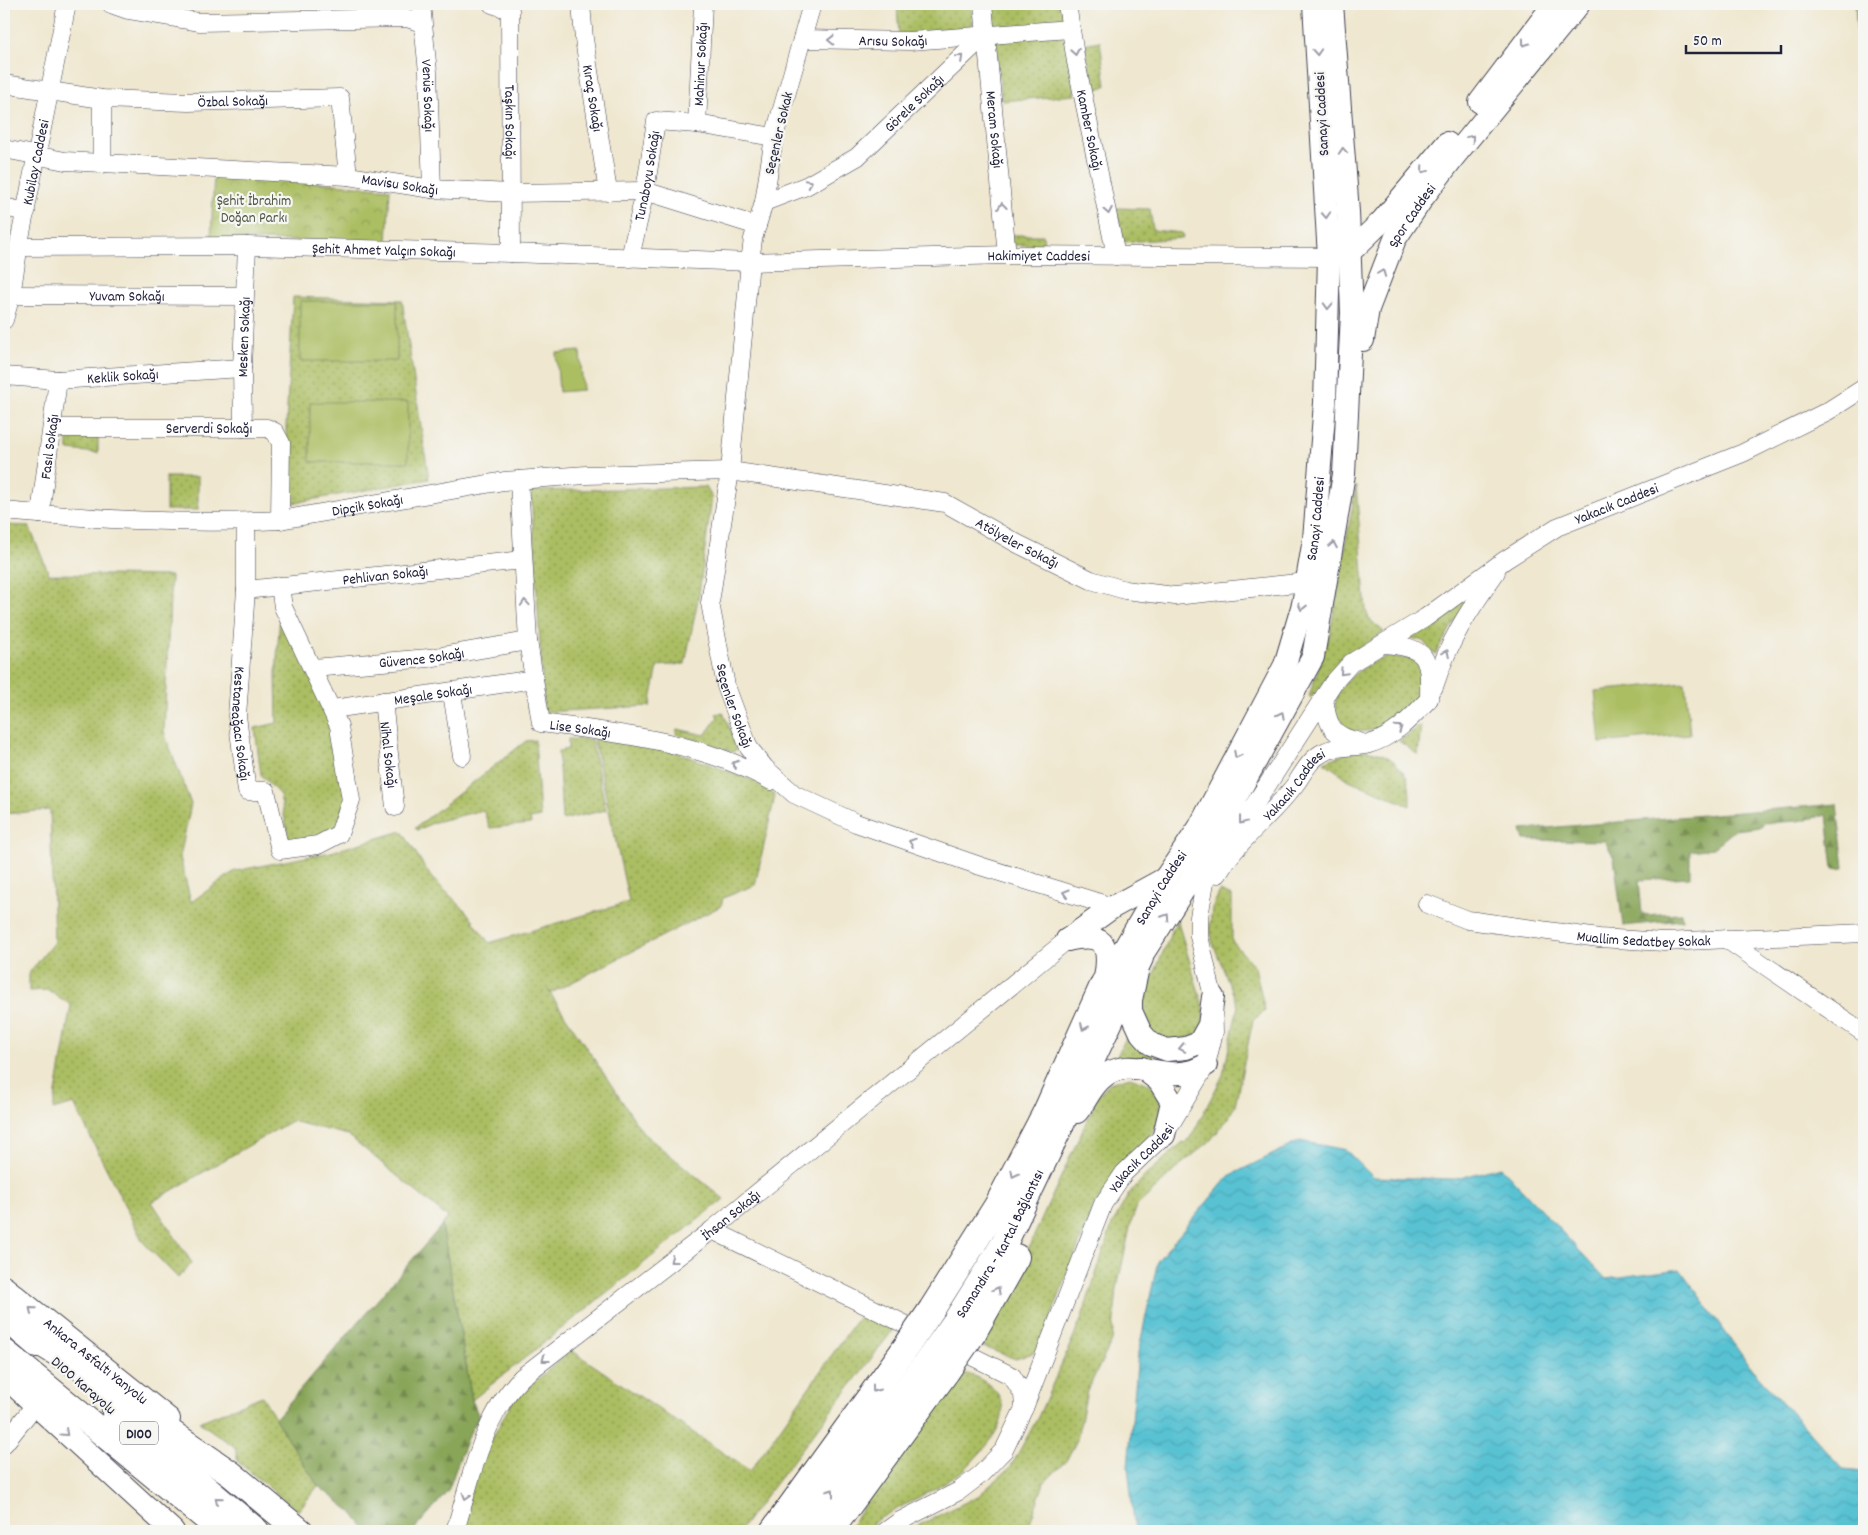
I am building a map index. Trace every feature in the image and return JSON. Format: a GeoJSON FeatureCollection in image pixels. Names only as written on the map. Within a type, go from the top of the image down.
{"type":"FeatureCollection","features":[{"type":"Feature","properties":{"kind":"highway","name":"Samandıra - Kartal Bağlantısı"},"geometry":{"type":"LineString","coordinates":[[937,1367],[1022,1246],[1049,1152],[1140,958]]}},
{"type":"Feature","properties":{"kind":"highway","name":"Samandıra - Kartal Bağlantısı"},"geometry":{"type":"LineString","coordinates":[[773,1531],[904,1350],[997,1206],[1046,1112],[1104,983]]}},
{"type":"Feature","properties":{"kind":"highway","name":"D100 Karayolu"},"geometry":{"type":"LineString","coordinates":[[4,1316],[256,1531]]}},
{"type":"Feature","properties":{"kind":"highway"},"geometry":{"type":"LineString","coordinates":[[24,1333],[89,1372],[145,1415],[232,1474],[300,1531]]}},
{"type":"Feature","properties":{"kind":"highway","name":"D100 Karayolu"},"geometry":{"type":"LineString","coordinates":[[4,1352],[119,1449],[222,1531]]}},
{"type":"Feature","properties":{"kind":"highway"},"geometry":{"type":"LineString","coordinates":[[843,1531],[870,1478],[937,1367]]}},
{"type":"Feature","properties":{"kind":"highway"},"geometry":{"type":"LineString","coordinates":[[802,1531],[937,1367]]}},
{"type":"Feature","properties":{"kind":"highway"},"geometry":{"type":"LineString","coordinates":[[119,1449],[204,1531]]}},
{"type":"Feature","properties":{"kind":"highway"},"geometry":{"type":"LineString","coordinates":[[760,1531],[818,1469]]}},
{"type":"Feature","properties":{"kind":"highway"},"geometry":{"type":"LineString","coordinates":[[830,1531],[870,1478]]}},
{"type":"Feature","properties":{"kind":"main road","name":"Sanayi Caddesi"},"geometry":{"type":"LineString","coordinates":[[1140,958],[1192,877],[1313,657],[1344,474],[1352,313],[1339,255],[1314,4]]}},
{"type":"Feature","properties":{"kind":"main road","name":"Sanayi Caddesi"},"geometry":{"type":"LineString","coordinates":[[1104,983],[1166,877],[1200,828],[1285,665],[1303,604],[1314,539],[1339,255],[1348,212],[1332,4]]}},
{"type":"Feature","properties":{"kind":"main road","name":"Spor Caddesi"},"geometry":{"type":"LineString","coordinates":[[1339,255],[1382,221],[1489,91],[1554,4]]}},
{"type":"Feature","properties":{"kind":"main road","name":"Spor Caddesi"},"geometry":{"type":"LineString","coordinates":[[1344,474],[1368,309],[1395,239],[1424,196],[1452,160],[1580,4]]}},
{"type":"Feature","properties":{"kind":"main road"},"geometry":{"type":"LineString","coordinates":[[1348,212],[1361,226],[1382,221]]}},
{"type":"Feature","properties":{"kind":"main road"},"geometry":{"type":"LineString","coordinates":[[1067,940],[1113,907],[1166,877]]}},
{"type":"Feature","properties":{"kind":"main road"},"geometry":{"type":"LineString","coordinates":[[1067,940],[1086,936],[1095,938],[1102,943],[1108,960],[1104,983]]}},
{"type":"Feature","properties":{"kind":"main road"},"geometry":{"type":"LineString","coordinates":[[1140,958],[1131,1000],[1131,1012],[1141,1033],[1151,1044],[1167,1050],[1186,1048],[1199,1043],[1209,1025],[1213,998]]}},
{"type":"Feature","properties":{"kind":"main road"},"geometry":{"type":"LineString","coordinates":[[1049,1152],[1102,1078],[1114,1070],[1127,1067],[1171,1073],[1191,1072],[1206,1065]]}},
{"type":"Feature","properties":{"kind":"main road"},"geometry":{"type":"LineString","coordinates":[[1142,1068],[1159,1081],[1172,1102],[1164,1135]]}},
{"type":"Feature","properties":{"kind":"main road","name":"Ankara Asfaltı Yanyolu"},"geometry":{"type":"LineString","coordinates":[[4,1287],[143,1397],[232,1474]]}},
{"type":"Feature","properties":{"kind":"main road"},"geometry":{"type":"LineString","coordinates":[[4,1376],[173,1531]]}},
{"type":"Feature","properties":{"kind":"street","name":"Kubilay Caddesi"},"geometry":{"type":"LineString","coordinates":[[4,320],[11,295],[9,266],[19,247],[67,4]]}},
{"type":"Feature","properties":{"kind":"street"},"geometry":{"type":"LineString","coordinates":[[111,4],[128,10],[199,22],[407,18],[422,23]]}},
{"type":"Feature","properties":{"kind":"street","name":"Venüs Sokağı"},"geometry":{"type":"LineString","coordinates":[[421,4],[428,72],[432,189]]}},
{"type":"Feature","properties":{"kind":"street","name":"Taşkın Sokağı"},"geometry":{"type":"LineString","coordinates":[[492,4],[510,10],[511,253]]}},
{"type":"Feature","properties":{"kind":"street","name":"Kıraç Sokağı"},"geometry":{"type":"LineString","coordinates":[[581,4],[584,39],[608,192]]}},
{"type":"Feature","properties":{"kind":"street","name":"Mahinur Sokağı"},"geometry":{"type":"LineString","coordinates":[[697,124],[703,4]]}},
{"type":"Feature","properties":{"kind":"street","name":"Seçenler Sokak"},"geometry":{"type":"LineString","coordinates":[[750,262],[764,202],[774,137],[812,4]]}},
{"type":"Feature","properties":{"kind":"street","name":"Meram Sokağı"},"geometry":{"type":"LineString","coordinates":[[983,4],[1007,255]]}},
{"type":"Feature","properties":{"kind":"street","name":"Kamber Sokağı"},"geometry":{"type":"LineString","coordinates":[[1067,4],[1070,29],[1116,256]]}},
{"type":"Feature","properties":{"kind":"street"},"geometry":{"type":"LineString","coordinates":[[985,36],[1070,29]]}},
{"type":"Feature","properties":{"kind":"street","name":"Arısu Sokağı"},"geometry":{"type":"LineString","coordinates":[[802,39],[910,41],[985,36]]}},
{"type":"Feature","properties":{"kind":"street","name":"Görele Sokağı"},"geometry":{"type":"LineString","coordinates":[[764,202],[806,186],[857,157],[985,36]]}},
{"type":"Feature","properties":{"kind":"street","name":"Özbal Sokağı"},"geometry":{"type":"LineString","coordinates":[[4,84],[102,99],[188,102],[340,98],[348,176]]}},
{"type":"Feature","properties":{"kind":"street"},"geometry":{"type":"LineString","coordinates":[[102,99],[102,164]]}},
{"type":"Feature","properties":{"kind":"street","name":"Tunaboyu Sokağı"},"geometry":{"type":"LineString","coordinates":[[630,258],[645,191],[656,121],[697,124],[774,137]]}},
{"type":"Feature","properties":{"kind":"street","name":"Mavisu Sokağı"},"geometry":{"type":"LineString","coordinates":[[4,149],[36,156],[102,164],[348,176],[432,189],[510,193],[645,191],[757,226]]}},
{"type":"Feature","properties":{"kind":"street"},"geometry":{"type":"LineString","coordinates":[[4,207],[26,212]]}},
{"type":"Feature","properties":{"kind":"street","name":"Şehit Ahmet Yalçın Sokağı"},"geometry":{"type":"LineString","coordinates":[[19,247],[247,246],[750,262]]}},
{"type":"Feature","properties":{"kind":"street","name":"Mesken Sokağı"},"geometry":{"type":"LineString","coordinates":[[243,428],[242,368],[247,246]]}},
{"type":"Feature","properties":{"kind":"street","name":"Hakimiyet Caddesi"},"geometry":{"type":"LineString","coordinates":[[750,262],[1007,255],[1339,255]]}},
{"type":"Feature","properties":{"kind":"street","name":"Seçenler Sokağı"},"geometry":{"type":"LineString","coordinates":[[750,262],[730,471],[710,603],[726,686],[748,748],[765,768],[794,794],[856,823],[980,866],[1113,907]]}},
{"type":"Feature","properties":{"kind":"street","name":"Yuvam Sokağı"},"geometry":{"type":"LineString","coordinates":[[11,295],[244,296]]}},
{"type":"Feature","properties":{"kind":"street","name":"Keklik Sokağı"},"geometry":{"type":"LineString","coordinates":[[4,376],[58,380],[242,368]]}},
{"type":"Feature","properties":{"kind":"street","name":"Fasıl Sokağı"},"geometry":{"type":"LineString","coordinates":[[40,514],[58,380]]}},
{"type":"Feature","properties":{"kind":"street","name":"Yakacık Caddesi"},"geometry":{"type":"LineString","coordinates":[[886,1531],[900,1521],[960,1491],[980,1475],[1004,1450],[1024,1408],[1103,1204],[1124,1173],[1164,1135],[1206,1065],[1214,1032],[1213,998],[1199,936],[1201,903],[1205,882],[1221,848],[1254,804],[1333,683],[1352,663],[1425,618],[1505,560],[1557,527],[1743,453],[1828,411],[1864,388]]}},
{"type":"Feature","properties":{"kind":"street","name":"Serverdi Sokağı"},"geometry":{"type":"LineString","coordinates":[[53,428],[267,428],[275,432],[280,438],[280,520]]}},
{"type":"Feature","properties":{"kind":"street","name":"Atölyeler Sokağı"},"geometry":{"type":"LineString","coordinates":[[730,471],[945,504],[1018,544],[1091,580],[1125,590],[1175,596],[1306,582]]}},
{"type":"Feature","properties":{"kind":"street","name":"Dipçik Sokağı"},"geometry":{"type":"LineString","coordinates":[[4,511],[82,518],[246,522],[280,520],[519,480],[586,475],[730,471]]}},
{"type":"Feature","properties":{"kind":"street","name":"Lise Sokağı"},"geometry":{"type":"LineString","coordinates":[[519,480],[528,641],[541,723],[660,740],[752,770],[794,794]]}},
{"type":"Feature","properties":{"kind":"street","name":"Kestaneağacı Sokağı"},"geometry":{"type":"LineString","coordinates":[[246,522],[246,590],[237,716],[247,791],[266,791],[280,850],[318,844],[339,834],[351,800],[339,726],[333,709],[284,607],[280,586]]}},
{"type":"Feature","properties":{"kind":"street","name":"Pehlivan Sokağı"},"geometry":{"type":"LineString","coordinates":[[246,590],[523,560]]}},
{"type":"Feature","properties":{"kind":"street"},"geometry":{"type":"LineString","coordinates":[[1429,699],[1442,662],[1464,618],[1505,560]]}},
{"type":"Feature","properties":{"kind":"street","name":"Güvence Sokağı"},"geometry":{"type":"LineString","coordinates":[[313,668],[429,658],[528,641]]}},
{"type":"Feature","properties":{"kind":"street"},"geometry":{"type":"LineString","coordinates":[[1383,644],[1411,648],[1426,659],[1430,672],[1429,699]]}},
{"type":"Feature","properties":{"kind":"street","name":"Meşale Sokağı"},"geometry":{"type":"LineString","coordinates":[[333,709],[452,693],[534,679]]}},
{"type":"Feature","properties":{"kind":"street"},"geometry":{"type":"LineString","coordinates":[[452,693],[462,756]]}},
{"type":"Feature","properties":{"kind":"street"},"geometry":{"type":"LineString","coordinates":[[1324,697],[1328,723],[1332,729],[1348,740],[1369,744]]}},
{"type":"Feature","properties":{"kind":"street","name":"Yakacık Caddesi"},"geometry":{"type":"LineString","coordinates":[[1201,903],[1229,858],[1279,805],[1313,758],[1335,747],[1369,744],[1389,735],[1409,721],[1429,699]]}},
{"type":"Feature","properties":{"kind":"street","name":"Nihal Sokağı"},"geometry":{"type":"LineString","coordinates":[[382,701],[395,808]]}},
{"type":"Feature","properties":{"kind":"street","name":"Muallim Sedatbey Sokak"},"geometry":{"type":"LineString","coordinates":[[1427,904],[1468,920],[1599,938],[1664,942],[1864,933]]}},
{"type":"Feature","properties":{"kind":"street"},"geometry":{"type":"LineString","coordinates":[[1726,939],[1864,1033]]}},
{"type":"Feature","properties":{"kind":"street","name":"İhsan Sokağı"},"geometry":{"type":"LineString","coordinates":[[455,1531],[483,1442],[497,1410],[511,1388],[543,1360],[712,1230],[1067,940]]}},
{"type":"Feature","properties":{"kind":"street"},"geometry":{"type":"LineString","coordinates":[[712,1230],[1012,1376],[1023,1394],[1024,1408]]}},
{"type":"Feature","properties":{"kind":"street"},"geometry":{"type":"LineString","coordinates":[[998,1369],[1014,1372],[1024,1371],[1034,1366],[1046,1351]]}},
{"type":"Feature","properties":{"kind":"street"},"geometry":{"type":"LineString","coordinates":[[4,1444],[35,1405]]}},
{"type":"Feature","properties":{"kind":"green space"},"geometry":{"type":"Polygon","coordinates":[[[897,4],[971,4],[973,24],[956,31],[899,37],[897,4]]]}},
{"type":"Feature","properties":{"kind":"green space"},"geometry":{"type":"Polygon","coordinates":[[[990,4],[1061,4],[1075,95],[1002,101],[990,4]]]}},
{"type":"Feature","properties":{"kind":"green space"},"geometry":{"type":"Polygon","coordinates":[[[1855,4],[1864,4],[1864,48],[1858,48],[1855,4]]]}},
{"type":"Feature","properties":{"kind":"green space"},"geometry":{"type":"Polygon","coordinates":[[[1100,41],[1106,86],[1095,90],[1083,44],[1100,41]]]}},
{"type":"Feature","properties":{"kind":"green space","name":"Şehit İbrahim Doğan Parkı"},"geometry":{"type":"Polygon","coordinates":[[[214,173],[390,189],[387,243],[211,239],[214,173]]]}},
{"type":"Feature","properties":{"kind":"green space"},"geometry":{"type":"Polygon","coordinates":[[[1116,208],[1150,209],[1153,230],[1182,233],[1183,238],[1124,242],[1116,208]]]}},
{"type":"Feature","properties":{"kind":"green space"},"geometry":{"type":"Polygon","coordinates":[[[1010,235],[1043,235],[1044,245],[1011,245],[1010,235]]]}},
{"type":"Feature","properties":{"kind":"green space"},"geometry":{"type":"Polygon","coordinates":[[[293,297],[402,300],[429,479],[287,504],[286,427],[293,297]]]}},
{"type":"Feature","properties":{"kind":"green space"},"geometry":{"type":"Polygon","coordinates":[[[300,301],[397,301],[397,361],[300,361],[300,301]]]}},
{"type":"Feature","properties":{"kind":"green space"},"geometry":{"type":"Polygon","coordinates":[[[580,351],[583,390],[559,392],[556,353],[580,351]]]}},
{"type":"Feature","properties":{"kind":"green space"},"geometry":{"type":"Polygon","coordinates":[[[310,402],[408,402],[408,462],[310,462],[310,402]]]}},
{"type":"Feature","properties":{"kind":"green space"},"geometry":{"type":"Polygon","coordinates":[[[68,437],[98,437],[98,453],[68,450],[68,437]]]}},
{"type":"Feature","properties":{"kind":"green space"},"geometry":{"type":"Polygon","coordinates":[[[166,477],[198,477],[198,510],[166,510],[166,477]]]}},
{"type":"Feature","properties":{"kind":"green space"},"geometry":{"type":"Polygon","coordinates":[[[1356,485],[1366,611],[1369,619],[1384,632],[1349,655],[1311,698],[1309,696],[1330,633],[1356,485]]]}},
{"type":"Feature","properties":{"kind":"green space"},"geometry":{"type":"Polygon","coordinates":[[[706,487],[712,497],[699,594],[685,664],[658,666],[650,706],[544,712],[531,491],[706,487]]]}},
{"type":"Feature","properties":{"kind":"green space"},"geometry":{"type":"Polygon","coordinates":[[[4,525],[29,526],[49,574],[171,576],[164,732],[191,804],[180,857],[191,902],[235,871],[331,852],[402,831],[431,877],[466,911],[489,943],[629,902],[593,737],[667,749],[763,784],[775,796],[755,885],[723,898],[721,906],[551,993],[548,990],[644,1134],[724,1199],[472,1400],[442,1225],[448,1218],[348,1135],[291,1121],[152,1202],[192,1263],[178,1278],[143,1242],[74,1104],[53,1110],[71,1005],[48,990],[29,991],[29,973],[54,942],[50,810],[4,814],[4,525]]]}},
{"type":"Feature","properties":{"kind":"green space"},"geometry":{"type":"Polygon","coordinates":[[[1470,595],[1435,655],[1423,641],[1408,637],[1470,595]]]}},
{"type":"Feature","properties":{"kind":"green space"},"geometry":{"type":"Polygon","coordinates":[[[280,614],[329,710],[347,798],[338,827],[319,842],[290,845],[280,795],[261,775],[255,728],[277,723],[276,674],[280,614]]]}},
{"type":"Feature","properties":{"kind":"green space"},"geometry":{"type":"Polygon","coordinates":[[[1387,657],[1413,659],[1420,666],[1422,686],[1416,699],[1401,716],[1380,728],[1358,731],[1343,727],[1337,718],[1335,707],[1342,687],[1358,671],[1387,657]]]}},
{"type":"Feature","properties":{"kind":"green space"},"geometry":{"type":"Polygon","coordinates":[[[1685,682],[1690,734],[1600,743],[1595,691],[1685,682]]]}},
{"type":"Feature","properties":{"kind":"green space"},"geometry":{"type":"Polygon","coordinates":[[[723,712],[738,748],[733,752],[676,734],[677,729],[705,735],[718,717],[716,714],[723,712]]]}},
{"type":"Feature","properties":{"kind":"green space"},"geometry":{"type":"Polygon","coordinates":[[[1421,725],[1418,755],[1399,741],[1421,725]]]}},
{"type":"Feature","properties":{"kind":"green space"},"geometry":{"type":"Polygon","coordinates":[[[568,739],[591,739],[606,810],[562,820],[558,751],[568,749],[568,739]]]}},
{"type":"Feature","properties":{"kind":"green space"},"geometry":{"type":"Polygon","coordinates":[[[535,740],[540,817],[530,819],[531,824],[490,828],[483,810],[435,822],[417,830],[415,828],[526,741],[535,740]]]}},
{"type":"Feature","properties":{"kind":"green space"},"geometry":{"type":"Polygon","coordinates":[[[1354,750],[1371,751],[1385,755],[1397,764],[1408,781],[1410,806],[1349,780],[1324,762],[1354,750]]]}},
{"type":"Feature","properties":{"kind":"green space"},"geometry":{"type":"Polygon","coordinates":[[[1837,804],[1844,868],[1833,869],[1827,815],[1798,821],[1762,823],[1762,827],[1735,830],[1713,848],[1690,851],[1690,877],[1639,880],[1642,915],[1681,913],[1682,920],[1623,926],[1614,858],[1605,841],[1524,840],[1521,830],[1837,804]]]}},
{"type":"Feature","properties":{"kind":"green space"},"geometry":{"type":"Polygon","coordinates":[[[1220,891],[1232,896],[1232,941],[1255,967],[1265,1011],[1253,1020],[1235,1105],[1228,1119],[1209,1142],[1179,1166],[1137,1206],[1131,1223],[1117,1288],[1112,1341],[1087,1391],[1077,1440],[1066,1461],[1044,1483],[1027,1531],[907,1531],[978,1496],[1010,1468],[1038,1417],[1081,1320],[1112,1225],[1128,1195],[1146,1175],[1183,1142],[1186,1143],[1223,1075],[1238,1006],[1212,941],[1210,925],[1212,908],[1220,891]]]}},
{"type":"Feature","properties":{"kind":"green space"},"geometry":{"type":"Polygon","coordinates":[[[1177,919],[1205,1013],[1198,1035],[1164,1043],[1140,1019],[1142,1002],[1177,919]]]}},
{"type":"Feature","properties":{"kind":"green space"},"geometry":{"type":"Polygon","coordinates":[[[1128,1034],[1136,1043],[1159,1058],[1167,1060],[1198,1059],[1195,1064],[1114,1062],[1128,1034]]]}},
{"type":"Feature","properties":{"kind":"green space"},"geometry":{"type":"Polygon","coordinates":[[[1130,1077],[1152,1085],[1162,1106],[1160,1123],[1093,1208],[1038,1351],[1016,1359],[983,1347],[1098,1096],[1109,1083],[1130,1077]]]}},
{"type":"Feature","properties":{"kind":"green space"},"geometry":{"type":"Polygon","coordinates":[[[442,1225],[472,1400],[479,1417],[467,1438],[448,1491],[413,1531],[367,1531],[352,1512],[318,1486],[275,1419],[442,1225]]]}},
{"type":"Feature","properties":{"kind":"green space"},"geometry":{"type":"Polygon","coordinates":[[[860,1315],[893,1330],[739,1531],[459,1531],[481,1459],[512,1402],[571,1350],[750,1471],[860,1315]]]}},
{"type":"Feature","properties":{"kind":"green space"},"geometry":{"type":"Polygon","coordinates":[[[958,1371],[988,1384],[997,1393],[1002,1403],[999,1426],[991,1439],[966,1468],[951,1479],[877,1520],[866,1531],[849,1531],[858,1514],[958,1371]]]}},
{"type":"Feature","properties":{"kind":"green space"},"geometry":{"type":"Polygon","coordinates":[[[262,1396],[318,1486],[298,1511],[238,1462],[235,1447],[199,1422],[262,1396]]]}},
{"type":"Feature","properties":{"kind":"water"},"geometry":{"type":"Polygon","coordinates":[[[1300,1141],[1346,1150],[1373,1177],[1456,1179],[1501,1167],[1606,1279],[1680,1269],[1751,1368],[1843,1469],[1864,1471],[1864,1531],[1135,1531],[1128,1467],[1138,1353],[1158,1260],[1229,1176],[1300,1141]]]}}]}
